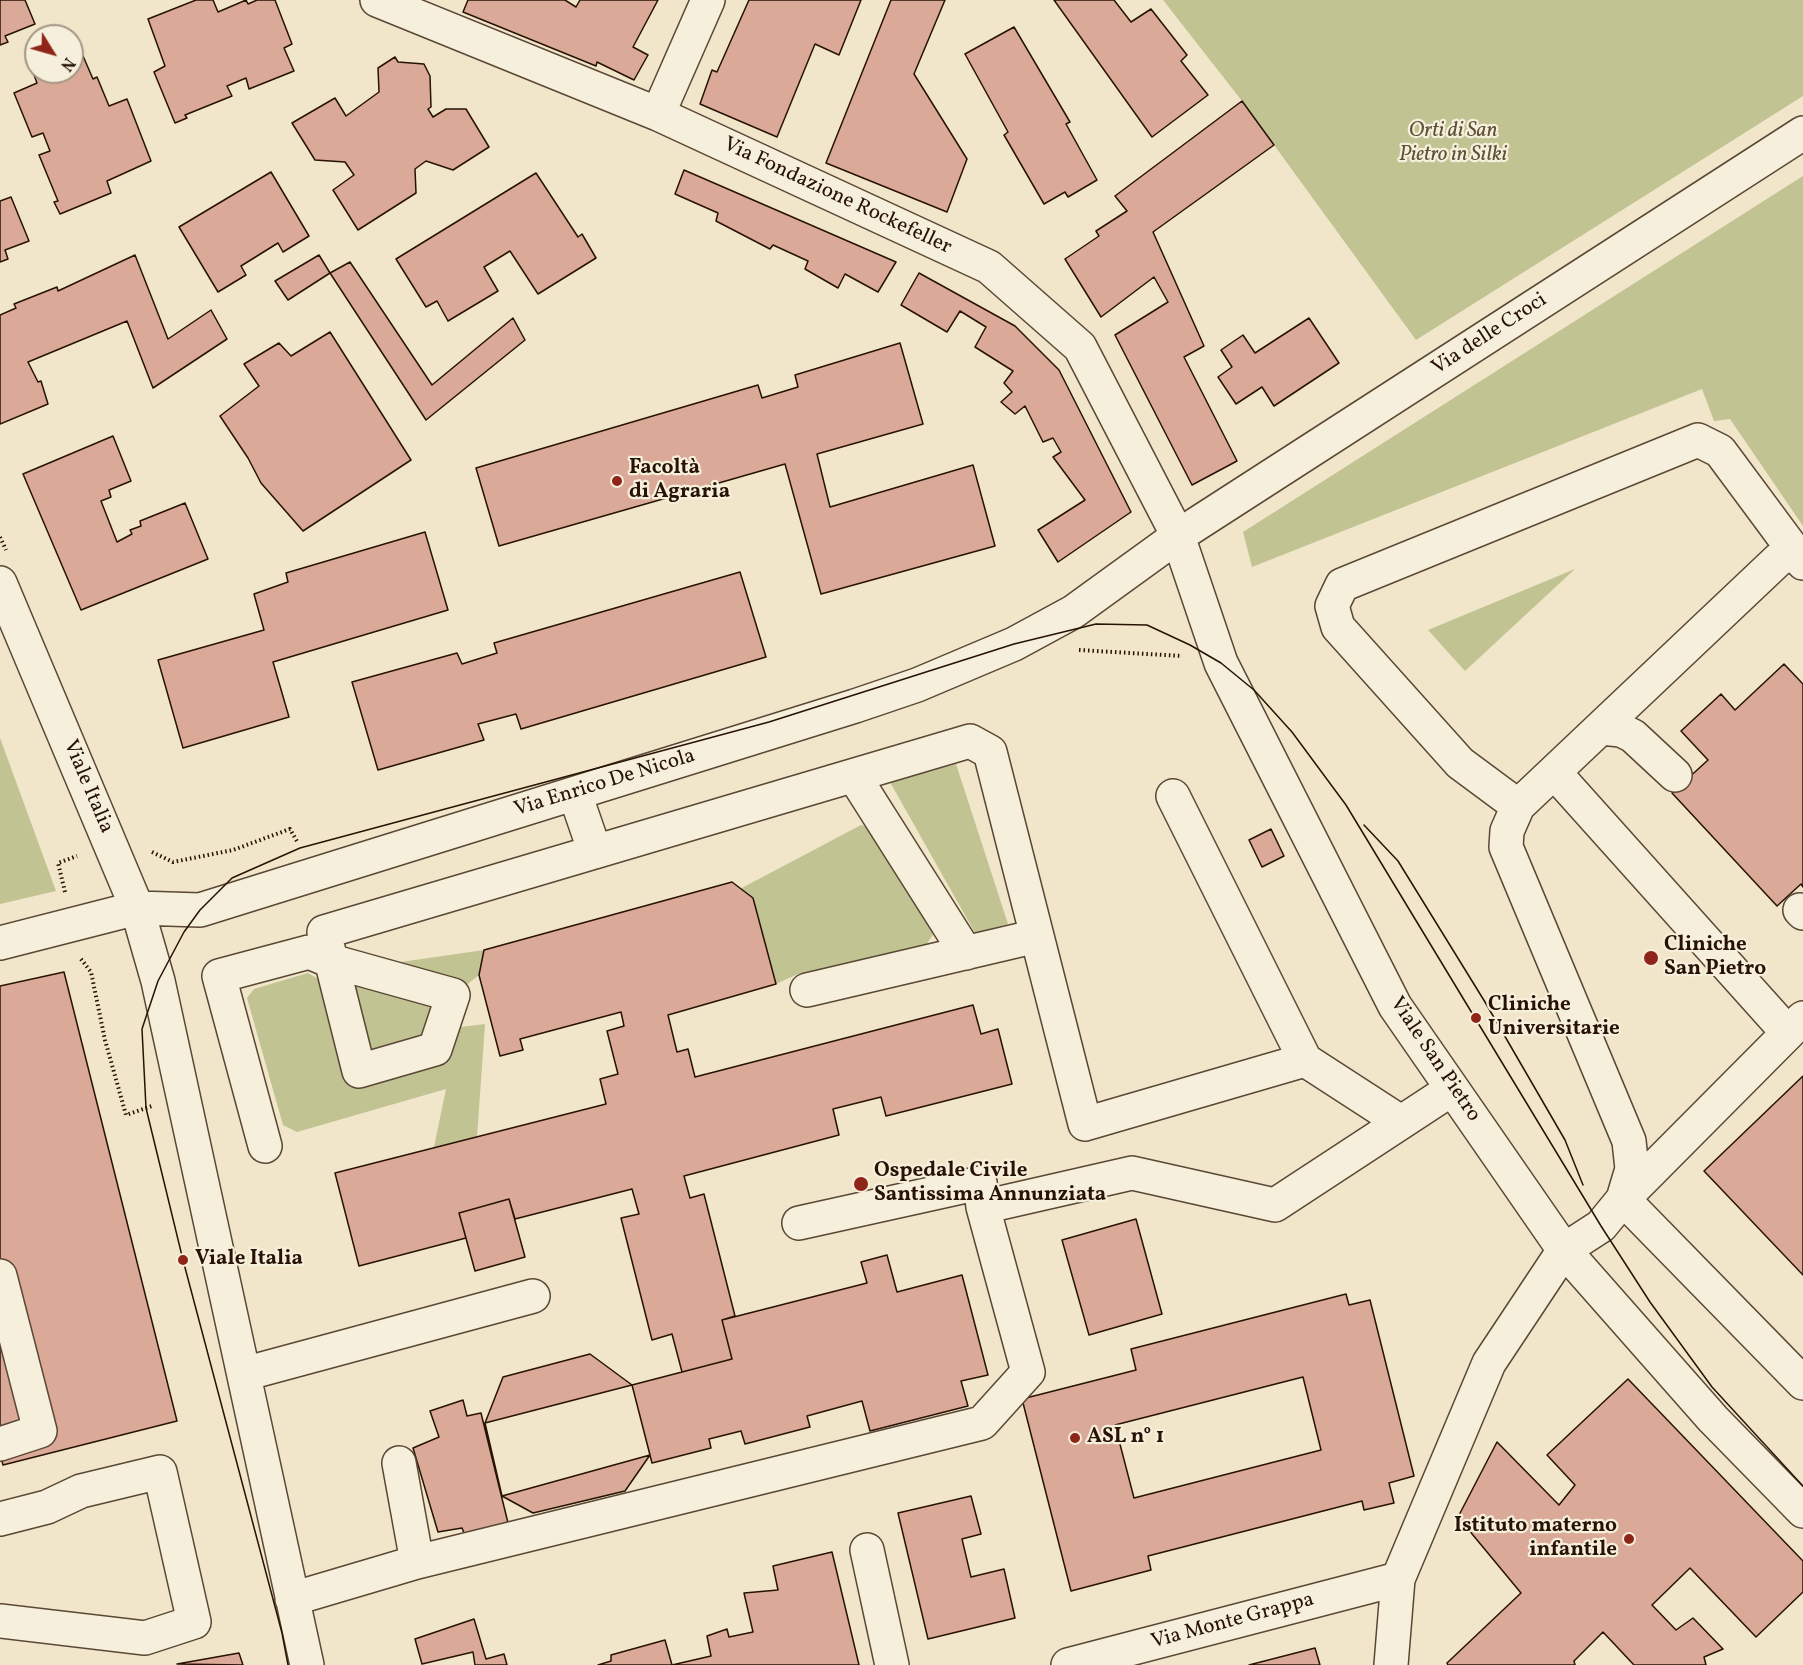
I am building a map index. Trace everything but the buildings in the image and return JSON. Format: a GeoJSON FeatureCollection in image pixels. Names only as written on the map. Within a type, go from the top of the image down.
{"type":"FeatureCollection","features":[{"type":"Feature","properties":{"kind":"street","name":"Via Fondazione Rockefeller"},"geometry":{"type":"LineString","coordinates":[[377,0],[658,114],[989,267],[1080,347],[1178,536]]}},
{"type":"Feature","properties":{"kind":"street"},"geometry":{"type":"LineString","coordinates":[[658,114],[708,0]]}},
{"type":"Feature","properties":{"kind":"street","name":"Via delle Croci"},"geometry":{"type":"LineString","coordinates":[[1178,536],[1803,134]]}},
{"type":"Feature","properties":{"kind":"street"},"geometry":{"type":"LineString","coordinates":[[1518,806],[1460,763],[1338,627],[1332,606],[1342,585],[1698,440],[1720,452],[1793,558],[1601,728],[1518,806],[1507,831],[1506,847],[1629,1141],[1632,1169],[1623,1199]]}},
{"type":"Feature","properties":{"kind":"street","name":"Via Enrico De Nicola"},"geometry":{"type":"LineString","coordinates":[[0,943],[137,909],[200,910],[896,692],[1014,644],[1073,612],[1178,536]]}},
{"type":"Feature","properties":{"kind":"street","name":"Viale San Pietro"},"geometry":{"type":"LineString","coordinates":[[1178,536],[1221,663],[1395,1006],[1564,1250],[1713,1419],[1803,1511]]}},
{"type":"Feature","properties":{"kind":"street","name":"Viale Italia"},"geometry":{"type":"LineString","coordinates":[[0,583],[137,909],[158,981],[307,1665]]}},
{"type":"Feature","properties":{"kind":"street"},"geometry":{"type":"LineString","coordinates":[[1601,728],[1622,730],[1633,736],[1675,775]]}},
{"type":"Feature","properties":{"kind":"street"},"geometry":{"type":"LineString","coordinates":[[265,1146],[219,976],[309,952],[331,961],[324,932],[970,741],[990,752],[1085,1124],[1305,1060]]}},
{"type":"Feature","properties":{"kind":"street"},"geometry":{"type":"LineString","coordinates":[[1391,1665],[1398,1579],[1489,1363],[1564,1250],[1601,1226],[1623,1199],[1795,1025],[1554,772]]}},
{"type":"Feature","properties":{"kind":"street"},"geometry":{"type":"LineString","coordinates":[[854,776],[966,953]]}},
{"type":"Feature","properties":{"kind":"street"},"geometry":{"type":"LineString","coordinates":[[575,794],[595,852]]}},
{"type":"Feature","properties":{"kind":"street"},"geometry":{"type":"LineString","coordinates":[[1173,796],[1305,1060],[1393,1118],[1402,1121]]}},
{"type":"Feature","properties":{"kind":"street"},"geometry":{"type":"LineString","coordinates":[[807,990],[1037,936]]}},
{"type":"Feature","properties":{"kind":"street"},"geometry":{"type":"LineString","coordinates":[[983,1208],[1132,1173],[1275,1205],[1452,1089]]}},
{"type":"Feature","properties":{"kind":"street"},"geometry":{"type":"LineString","coordinates":[[292,1599],[417,1562],[982,1423],[1028,1372],[983,1208],[980,1183],[799,1223]]}},
{"type":"Feature","properties":{"kind":"street"},"geometry":{"type":"LineString","coordinates":[[1623,1199],[1803,1383]]}},
{"type":"Feature","properties":{"kind":"street"},"geometry":{"type":"LineString","coordinates":[[0,1276],[40,1431],[0,1444]]}},
{"type":"Feature","properties":{"kind":"street"},"geometry":{"type":"LineString","coordinates":[[244,1374],[533,1296]]}},
{"type":"Feature","properties":{"kind":"street"},"geometry":{"type":"LineString","coordinates":[[399,1463],[417,1562]]}},
{"type":"Feature","properties":{"kind":"street"},"geometry":{"type":"LineString","coordinates":[[0,1519],[47,1507],[81,1491],[160,1472],[194,1622],[145,1638],[0,1621]]}},
{"type":"Feature","properties":{"kind":"street"},"geometry":{"type":"LineString","coordinates":[[867,1550],[891,1665]]}},
{"type":"Feature","properties":{"kind":"street","name":"Via Monte Grappa"},"geometry":{"type":"LineString","coordinates":[[1068,1665],[1398,1579]]}},
{"type":"Feature","properties":{"kind":"path"},"geometry":{"type":"LineString","coordinates":[[142,847],[173,862],[233,850],[290,829]]}},
{"type":"Feature","properties":{"kind":"path"},"geometry":{"type":"LineString","coordinates":[[80,957],[91,972],[105,1040],[126,1115],[183,1096]]}},
{"type":"Feature","properties":{"kind":"green space","name":"Orti di San Pietro in Silki"},"geometry":{"type":"Polygon","coordinates":[[[1163,0],[1803,0],[1803,96],[1416,340],[1242,101],[1163,0]]]}},
{"type":"Feature","properties":{"kind":"green space"},"geometry":{"type":"Polygon","coordinates":[[[1803,176],[1803,526],[1730,419],[1714,421],[1702,389],[1252,567],[1243,532],[1803,176]]]}},
{"type":"Feature","properties":{"kind":"green space"},"geometry":{"type":"Polygon","coordinates":[[[1575,569],[1465,671],[1428,630],[1575,569]]]}},
{"type":"Feature","properties":{"kind":"green space"},"geometry":{"type":"Polygon","coordinates":[[[0,738],[56,891],[0,904],[0,738]]]}},
{"type":"Feature","properties":{"kind":"green space"},"geometry":{"type":"Polygon","coordinates":[[[956,764],[1008,924],[975,933],[890,782],[956,764]]]}},
{"type":"Feature","properties":{"kind":"green space"},"geometry":{"type":"Polygon","coordinates":[[[861,825],[876,829],[940,924],[922,951],[798,974],[776,984],[740,889],[861,825]]]}},
{"type":"Feature","properties":{"kind":"green space"},"geometry":{"type":"Polygon","coordinates":[[[484,950],[479,975],[465,986],[380,965],[484,950]]]}},
{"type":"Feature","properties":{"kind":"green space"},"geometry":{"type":"Polygon","coordinates":[[[308,973],[320,980],[355,1084],[439,1063],[461,1027],[485,1024],[477,1137],[434,1147],[446,1089],[297,1132],[283,1125],[247,998],[254,989],[308,973]]]}},
{"type":"Feature","properties":{"kind":"green space"},"geometry":{"type":"Polygon","coordinates":[[[357,986],[436,1002],[429,1033],[412,1045],[369,1057],[350,996],[357,986]]]}},
{"type":"Feature","properties":{"kind":"tram line"},"geometry":{"type":"LineString","coordinates":[[288,1665],[282,1633],[183,1260],[146,1108],[142,1029],[158,981],[184,932],[200,910],[232,878],[300,848],[769,722],[1014,644],[1096,624],[1147,625],[1190,645],[1221,663],[1254,690],[1292,732],[1346,805],[1601,1226],[1650,1302],[1712,1387],[1803,1486]]}},
{"type":"Feature","properties":{"kind":"tram line"},"geometry":{"type":"LineString","coordinates":[[1364,825],[1398,861],[1485,1002],[1565,1140],[1583,1185]]}},
{"type":"Feature","properties":{"kind":"place","name":"Facoltà di Agraria"},"geometry":{"type":"Point","coordinates":[617,481]}},
{"type":"Feature","properties":{"kind":"place","name":"Cliniche San Pietro"},"geometry":{"type":"Point","coordinates":[1651,958]}},
{"type":"Feature","properties":{"kind":"place","name":"Cliniche Universitarie"},"geometry":{"type":"Point","coordinates":[1476,1018]}},
{"type":"Feature","properties":{"kind":"place","name":"Ospedale Civile Santissima Annunziata"},"geometry":{"type":"Point","coordinates":[861,1184]}},
{"type":"Feature","properties":{"kind":"place","name":"Viale Italia"},"geometry":{"type":"Point","coordinates":[183,1260]}},
{"type":"Feature","properties":{"kind":"place","name":"ASL n° 1"},"geometry":{"type":"Point","coordinates":[1075,1438]}},
{"type":"Feature","properties":{"kind":"place","name":"Istituto materno infantile"},"geometry":{"type":"Point","coordinates":[1629,1539]}}]}
